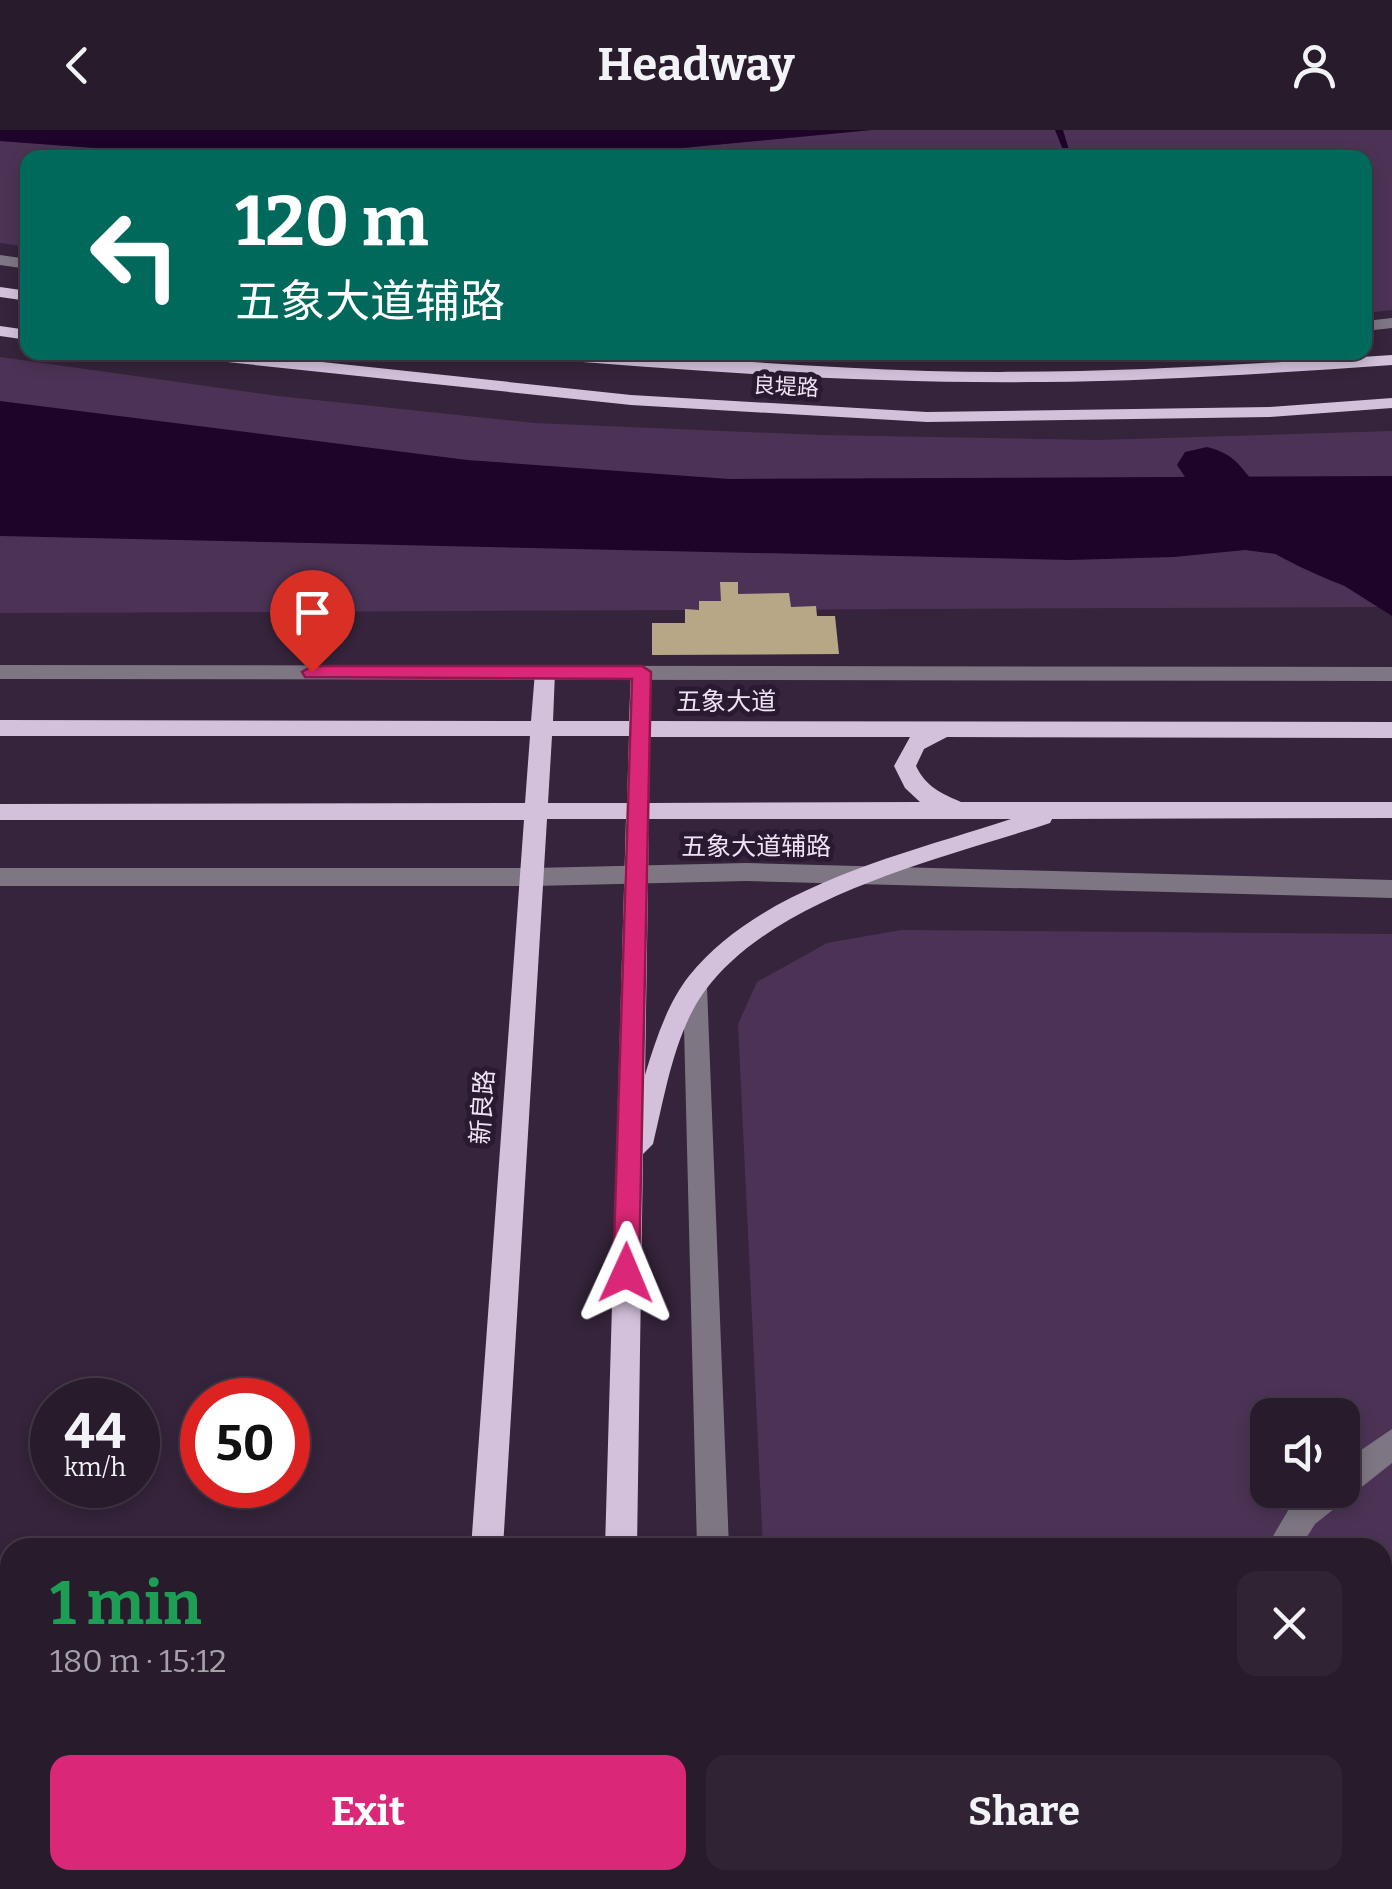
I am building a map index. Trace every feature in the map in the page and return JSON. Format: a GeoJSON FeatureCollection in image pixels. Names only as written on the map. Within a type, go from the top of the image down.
{"type":"FeatureCollection","features":[{"type":"Feature","properties":{"kind":"main road","name":"良堤路"},"geometry":{"type":"LineString","coordinates":[[247,360],[630,400],[927,417],[1270,412],[1392,403]]}},
{"type":"Feature","properties":{"kind":"main road"},"geometry":{"type":"LineString","coordinates":[[620,360],[774,372],[994,378],[1246,370],[1392,360]]}},
{"type":"Feature","properties":{"kind":"main road","name":"新良路"},"geometry":{"type":"LineString","coordinates":[[487,1538],[545,672]]}},
{"type":"Feature","properties":{"kind":"main road"},"geometry":{"type":"LineString","coordinates":[[622,1538],[627,1195],[642,672]]}},
{"type":"Feature","properties":{"kind":"main road","name":"五象大道"},"geometry":{"type":"LineString","coordinates":[[0,728],[1392,730]]}},
{"type":"Feature","properties":{"kind":"main road"},"geometry":{"type":"LineString","coordinates":[[959,729],[927,734],[910,748],[905,766],[915,788],[931,800],[967,811]]}},
{"type":"Feature","properties":{"kind":"main road"},"geometry":{"type":"LineString","coordinates":[[0,812],[1392,810]]}},
{"type":"Feature","properties":{"kind":"main road"},"geometry":{"type":"LineString","coordinates":[[627,1195],[660,1063],[695,987],[717,960],[790,908],[1061,811]]}},
{"type":"Feature","properties":{"kind":"street"},"geometry":{"type":"LineString","coordinates":[[0,672],[1386,674]]}},
{"type":"Feature","properties":{"kind":"street","name":"五象大道辅路"},"geometry":{"type":"LineString","coordinates":[[0,877],[877,874],[1392,889]]}},
{"type":"Feature","properties":{"kind":"street"},"geometry":{"type":"LineString","coordinates":[[695,987],[713,1538]]}},
{"type":"Feature","properties":{"kind":"street"},"geometry":{"type":"LineString","coordinates":[[1360,1469],[1392,1444]]}},
{"type":"Feature","properties":{"kind":"street"},"geometry":{"type":"LineString","coordinates":[[1288,1538],[1310,1508]]}},
{"type":"Feature","properties":{"kind":"shaded area"},"geometry":{"type":"Polygon","coordinates":[[[0,130],[871,130],[661,150],[121,150],[0,141],[0,130]]]}},
{"type":"Feature","properties":{"kind":"shaded area"},"geometry":{"type":"Polygon","coordinates":[[[871,130],[1392,130],[1392,310],[1372,312],[1372,150],[661,150],[871,130]]]}},
{"type":"Feature","properties":{"kind":"shaded area"},"geometry":{"type":"Polygon","coordinates":[[[0,141],[128,150],[20,150],[20,246],[0,243],[0,141]]]}},
{"type":"Feature","properties":{"kind":"shaded area"},"geometry":{"type":"Polygon","coordinates":[[[0,357],[278,396],[534,423],[820,435],[1097,440],[1392,431],[1392,607],[0,613],[0,357]]]}},
{"type":"Feature","properties":{"kind":"shaded area"},"geometry":{"type":"Polygon","coordinates":[[[0,401],[467,460],[729,479],[1392,476],[1392,616],[1324,573],[1277,554],[1245,550],[1069,560],[0,536],[0,401]]]}},
{"type":"Feature","properties":{"kind":"shaded area"},"geometry":{"type":"Polygon","coordinates":[[[901,930],[1392,934],[1392,1538],[763,1538],[738,1024],[757,982],[827,943],[901,930]]]}},
{"type":"Feature","properties":{"kind":"building"},"geometry":{"type":"Polygon","coordinates":[[[720,582],[738,582],[738,594],[789,593],[791,607],[816,606],[817,616],[835,616],[839,654],[652,655],[652,623],[685,623],[685,609],[699,610],[699,601],[721,601],[720,582]]]}},
{"type":"Feature","properties":{"kind":"waterway"},"geometry":{"type":"LineString","coordinates":[[1059,130],[1066,148]]}},
{"type":"Feature","properties":{"kind":"waterway"},"geometry":{"type":"LineString","coordinates":[[1207,465],[1241,504],[1290,535],[1392,580]]}},
{"type":"Feature","properties":{"kind":"route"},"geometry":{"type":"LineString","coordinates":[[312,672],[642,672],[626,1273]]}}]}
